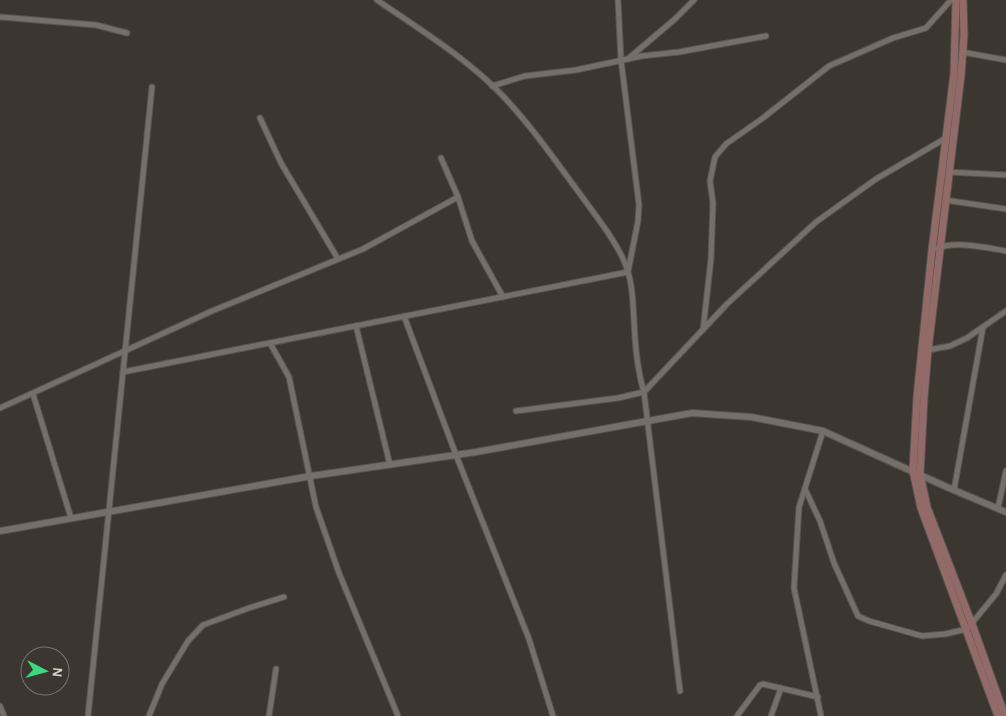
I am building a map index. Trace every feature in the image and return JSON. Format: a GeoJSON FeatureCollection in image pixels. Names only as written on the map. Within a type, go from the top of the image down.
{"type":"FeatureCollection","features":[{"type":"Feature","properties":{"kind":"main road"},"geometry":{"type":"LineString","coordinates":[[956,0],[954,74],[932,250],[917,397],[916,473],[970,627],[1005,716]]}},
{"type":"Feature","properties":{"kind":"main road"},"geometry":{"type":"LineString","coordinates":[[916,473],[945,200],[955,132],[962,52],[963,0]]}},
{"type":"Feature","properties":{"kind":"main road"},"geometry":{"type":"LineString","coordinates":[[970,627],[998,716]]}},
{"type":"Feature","properties":{"kind":"street"},"geometry":{"type":"LineString","coordinates":[[377,0],[469,64],[501,94],[556,161],[608,234],[628,272]]}},
{"type":"Feature","properties":{"kind":"street"},"geometry":{"type":"LineString","coordinates":[[618,0],[621,60],[639,205],[638,221],[628,272],[636,351],[644,392],[646,422],[680,691]]}},
{"type":"Feature","properties":{"kind":"street"},"geometry":{"type":"LineString","coordinates":[[629,58],[676,19],[694,0]]}},
{"type":"Feature","properties":{"kind":"street"},"geometry":{"type":"LineString","coordinates":[[702,330],[711,259],[712,203],[710,181],[715,157],[726,144],[763,118],[829,66],[893,38],[926,28],[951,0]]}},
{"type":"Feature","properties":{"kind":"street"},"geometry":{"type":"LineString","coordinates":[[0,16],[96,25],[127,33]]}},
{"type":"Feature","properties":{"kind":"street"},"geometry":{"type":"LineString","coordinates":[[492,86],[525,76],[576,70],[629,58],[680,52],[766,36]]}},
{"type":"Feature","properties":{"kind":"street"},"geometry":{"type":"LineString","coordinates":[[962,52],[1006,60]]}},
{"type":"Feature","properties":{"kind":"street"},"geometry":{"type":"LineString","coordinates":[[88,716],[152,88]]}},
{"type":"Feature","properties":{"kind":"street"},"geometry":{"type":"LineString","coordinates":[[260,118],[281,163],[338,259]]}},
{"type":"Feature","properties":{"kind":"street"},"geometry":{"type":"LineString","coordinates":[[516,411],[618,398],[644,392],[727,304],[816,222],[876,179],[947,138]]}},
{"type":"Feature","properties":{"kind":"street"},"geometry":{"type":"LineString","coordinates":[[441,158],[458,198],[472,240],[503,297]]}},
{"type":"Feature","properties":{"kind":"street"},"geometry":{"type":"LineString","coordinates":[[949,172],[1006,175]]}},
{"type":"Feature","properties":{"kind":"street"},"geometry":{"type":"LineString","coordinates":[[0,408],[212,311],[364,248],[458,198]]}},
{"type":"Feature","properties":{"kind":"street"},"geometry":{"type":"LineString","coordinates":[[945,200],[1006,209]]}},
{"type":"Feature","properties":{"kind":"street"},"geometry":{"type":"LineString","coordinates":[[932,250],[940,247],[983,247],[1006,251]]}},
{"type":"Feature","properties":{"kind":"street"},"geometry":{"type":"LineString","coordinates":[[123,372],[628,272]]}},
{"type":"Feature","properties":{"kind":"street"},"geometry":{"type":"LineString","coordinates":[[928,350],[950,346],[967,338],[1006,311]]}},
{"type":"Feature","properties":{"kind":"street"},"geometry":{"type":"LineString","coordinates":[[404,316],[456,455],[529,640],[554,716]]}},
{"type":"Feature","properties":{"kind":"street"},"geometry":{"type":"LineString","coordinates":[[356,326],[390,465]]}},
{"type":"Feature","properties":{"kind":"street"},"geometry":{"type":"LineString","coordinates":[[954,490],[983,327]]}},
{"type":"Feature","properties":{"kind":"street"},"geometry":{"type":"LineString","coordinates":[[270,343],[288,377],[311,476],[316,508],[336,564],[398,716]]}},
{"type":"Feature","properties":{"kind":"street"},"geometry":{"type":"LineString","coordinates":[[32,394],[71,518]]}},
{"type":"Feature","properties":{"kind":"street"},"geometry":{"type":"LineString","coordinates":[[0,531],[311,476],[456,455],[646,422],[692,412],[750,417],[823,431],[1006,512]]}},
{"type":"Feature","properties":{"kind":"street"},"geometry":{"type":"LineString","coordinates":[[821,716],[794,588],[799,507],[823,431]]}},
{"type":"Feature","properties":{"kind":"street"},"geometry":{"type":"LineString","coordinates":[[998,508],[1006,471]]}},
{"type":"Feature","properties":{"kind":"street"},"geometry":{"type":"LineString","coordinates":[[805,489],[820,521],[834,563],[858,616],[922,636],[945,634],[970,627],[996,594],[1006,575]]}},
{"type":"Feature","properties":{"kind":"street"},"geometry":{"type":"LineString","coordinates":[[148,716],[162,684],[188,641],[203,625],[284,597]]}},
{"type":"Feature","properties":{"kind":"street"},"geometry":{"type":"LineString","coordinates":[[269,716],[276,669]]}},
{"type":"Feature","properties":{"kind":"street"},"geometry":{"type":"LineString","coordinates":[[737,716],[760,685],[763,684],[818,698]]}},
{"type":"Feature","properties":{"kind":"street"},"geometry":{"type":"LineString","coordinates":[[771,716],[781,688]]}},
{"type":"Feature","properties":{"kind":"street"},"geometry":{"type":"LineString","coordinates":[[0,706],[4,716]]}}]}
